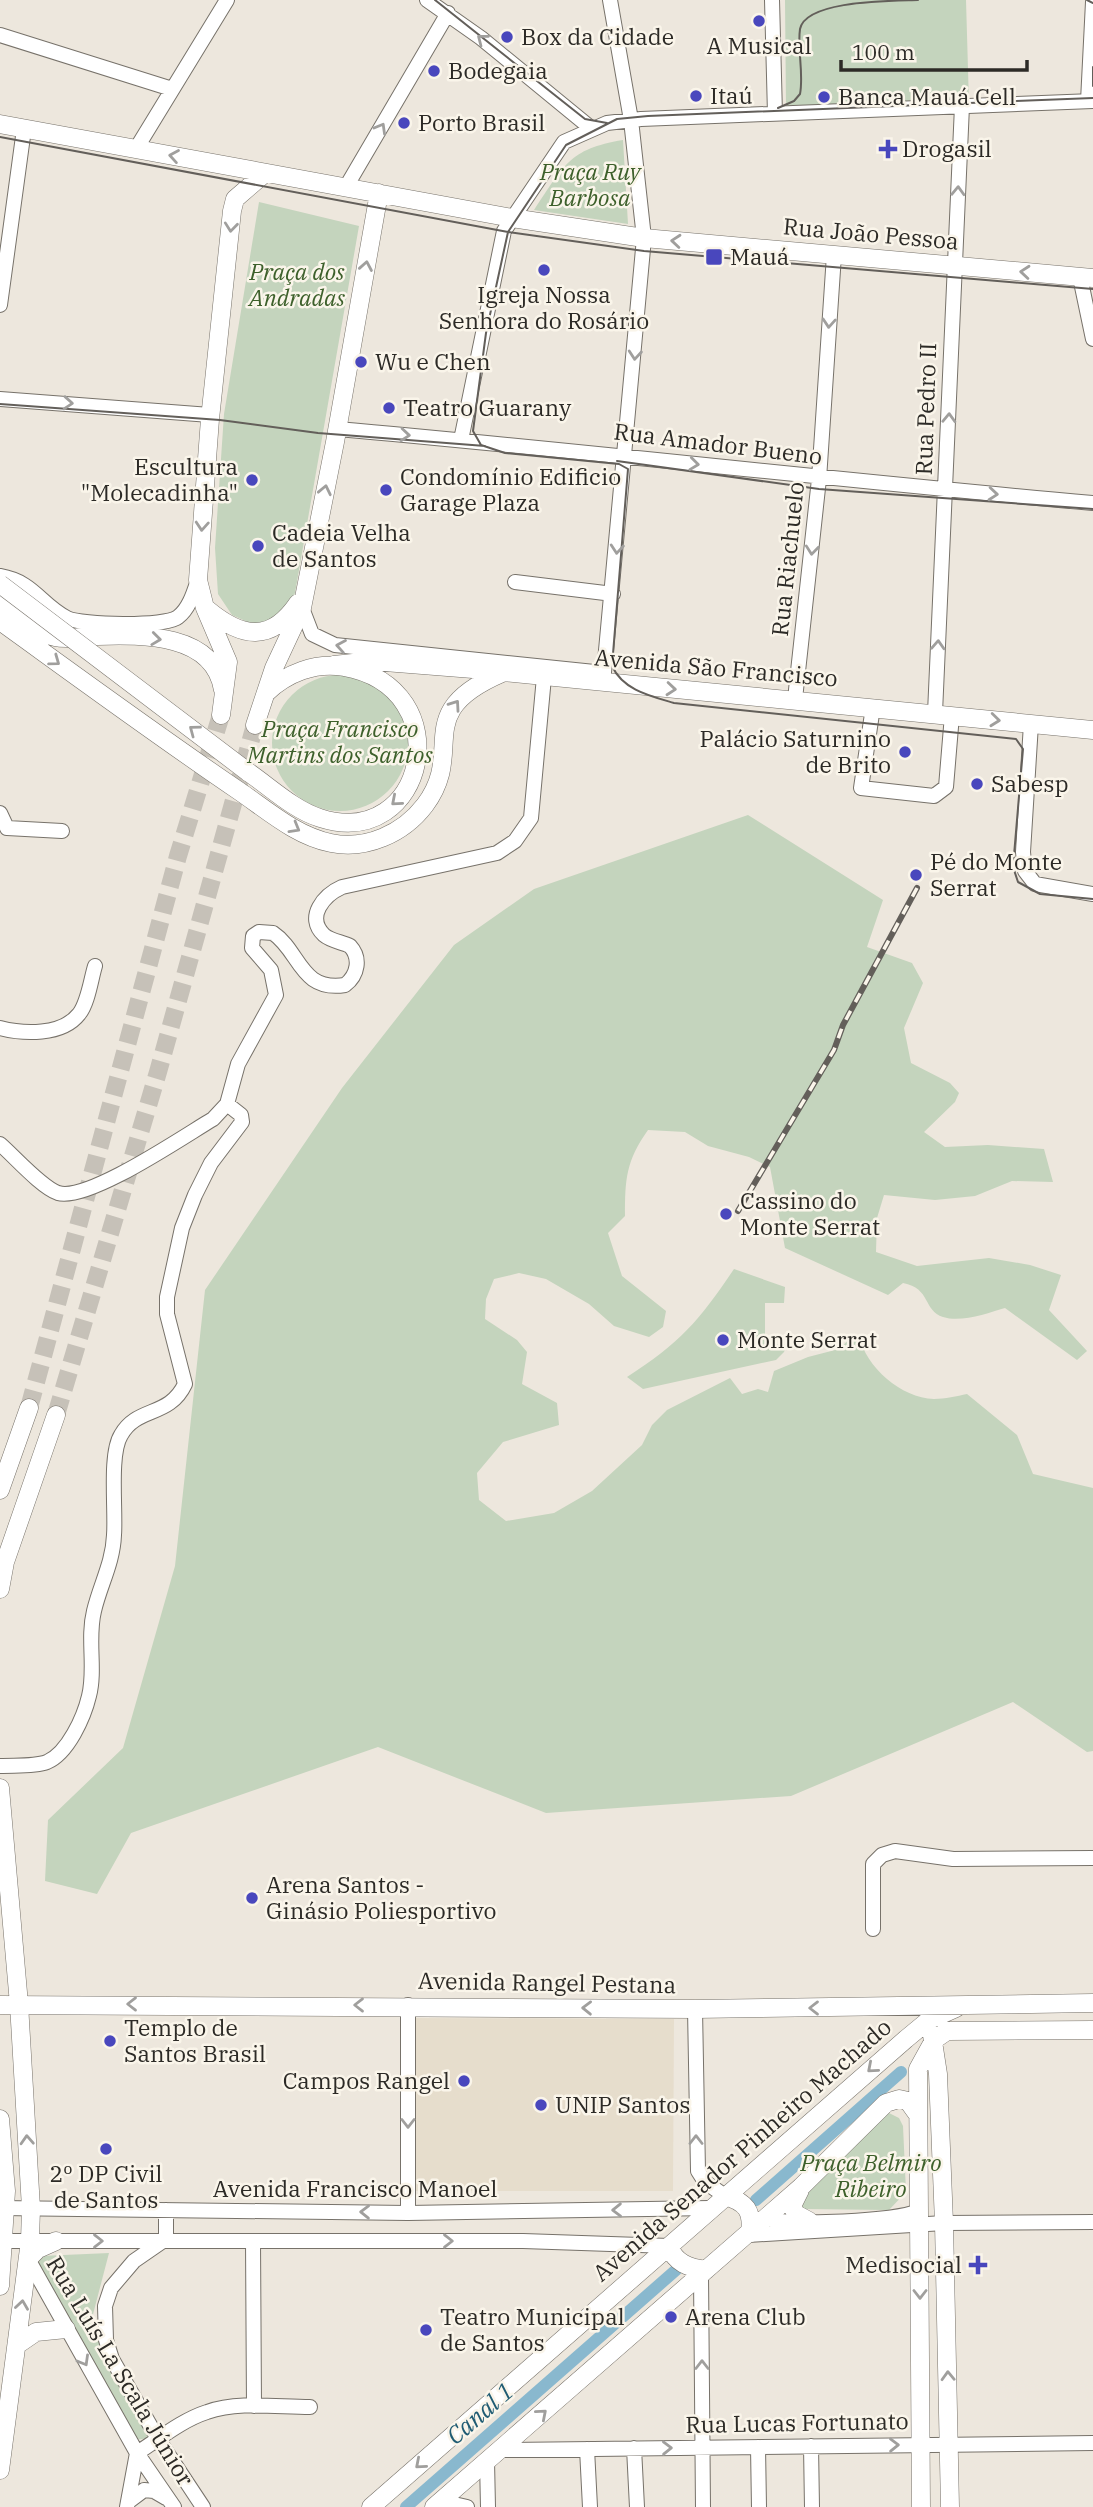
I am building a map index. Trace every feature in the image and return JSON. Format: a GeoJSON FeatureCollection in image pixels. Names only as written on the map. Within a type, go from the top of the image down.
{"type":"FeatureCollection","features":[{"type":"Feature","properties":{"kind":"main road"},"geometry":{"type":"LineString","coordinates":[[0,124],[512,218],[644,238]]}},
{"type":"Feature","properties":{"kind":"main road"},"geometry":{"type":"LineString","coordinates":[[221,715],[228,682],[227,656],[205,608],[198,580],[210,415],[232,211],[236,199],[265,173]]}},
{"type":"Feature","properties":{"kind":"main road"},"geometry":{"type":"LineString","coordinates":[[255,725],[264,695],[303,601],[379,193]]}},
{"type":"Feature","properties":{"kind":"main road","name":"Rua João Pessoa"},"geometry":{"type":"LineString","coordinates":[[644,238],[1086,278]]}},
{"type":"Feature","properties":{"kind":"main road"},"geometry":{"type":"LineString","coordinates":[[0,584],[248,772],[306,811],[334,821],[347,822],[375,816],[406,792],[417,767],[419,738],[405,702],[378,678],[334,665],[293,673],[264,695]]}},
{"type":"Feature","properties":{"kind":"main road"},"geometry":{"type":"LineString","coordinates":[[205,608],[237,630],[260,632],[282,622],[303,601]]}},
{"type":"Feature","properties":{"kind":"main road"},"geometry":{"type":"LineString","coordinates":[[0,603],[34,628],[54,637],[138,637],[173,641],[192,647],[212,663],[222,684],[224,697]]}},
{"type":"Feature","properties":{"kind":"main road"},"geometry":{"type":"LineString","coordinates":[[0,621],[173,747],[288,825],[322,841],[359,844],[393,833],[416,814],[435,787],[445,727],[453,705],[470,689],[502,673]]}},
{"type":"Feature","properties":{"kind":"main road","name":"Avenida São Francisco"},"geometry":{"type":"LineString","coordinates":[[334,665],[385,662],[544,677],[603,678],[1093,730]]}},
{"type":"Feature","properties":{"kind":"main road"},"geometry":{"type":"LineString","coordinates":[[0,1490],[3,1465],[29,1408]]}},
{"type":"Feature","properties":{"kind":"main road"},"geometry":{"type":"LineString","coordinates":[[0,1589],[5,1562],[56,1415]]}},
{"type":"Feature","properties":{"kind":"main road"},"geometry":{"type":"LineString","coordinates":[[0,1788],[19,2004],[32,2208],[0,2286]]}},
{"type":"Feature","properties":{"kind":"main road","name":"Avenida Senador Pinheiro Machado"},"geometry":{"type":"LineString","coordinates":[[371,2507],[906,2039],[924,2024],[950,2009],[973,2003]]}},
{"type":"Feature","properties":{"kind":"main road","name":"Avenida Rangel Pestana"},"geometry":{"type":"LineString","coordinates":[[0,2005],[695,2009],[1093,2003]]}},
{"type":"Feature","properties":{"kind":"main road"},"geometry":{"type":"LineString","coordinates":[[883,2008],[908,2015],[924,2024],[935,2041],[944,2223],[950,2507]]}},
{"type":"Feature","properties":{"kind":"main road"},"geometry":{"type":"LineString","coordinates":[[906,2039],[935,2041],[1093,2030]]}},
{"type":"Feature","properties":{"kind":"main road"},"geometry":{"type":"LineString","coordinates":[[921,2507],[918,2069],[935,2041]]}},
{"type":"Feature","properties":{"kind":"main road"},"geometry":{"type":"LineString","coordinates":[[437,2507],[749,2234],[759,2217],[802,2187],[890,2101],[908,2101],[918,2115]]}},
{"type":"Feature","properties":{"kind":"main road"},"geometry":{"type":"LineString","coordinates":[[0,2119],[5,2204],[16,2245],[17,2345],[0,2470]]}},
{"type":"Feature","properties":{"kind":"main road"},"geometry":{"type":"LineString","coordinates":[[802,2187],[792,2206],[796,2214],[809,2221]]}},
{"type":"Feature","properties":{"kind":"main road"},"geometry":{"type":"LineString","coordinates":[[724,2196],[744,2204],[759,2217]]}},
{"type":"Feature","properties":{"kind":"main road"},"geometry":{"type":"LineString","coordinates":[[16,2245],[38,2249],[56,2241]]}},
{"type":"Feature","properties":{"kind":"main road"},"geometry":{"type":"LineString","coordinates":[[669,2246],[674,2257],[681,2263],[704,2272]]}},
{"type":"Feature","properties":{"kind":"main road"},"geometry":{"type":"LineString","coordinates":[[17,2345],[36,2332],[66,2329]]}},
{"type":"Feature","properties":{"kind":"street"},"geometry":{"type":"LineString","coordinates":[[136,149],[227,0]]}},
{"type":"Feature","properties":{"kind":"street"},"geometry":{"type":"LineString","coordinates":[[427,0],[447,12],[592,129]]}},
{"type":"Feature","properties":{"kind":"street"},"geometry":{"type":"LineString","coordinates":[[603,678],[626,456],[644,238],[631,120],[610,0]]}},
{"type":"Feature","properties":{"kind":"street"},"geometry":{"type":"LineString","coordinates":[[772,0],[775,114]]}},
{"type":"Feature","properties":{"kind":"street"},"geometry":{"type":"LineString","coordinates":[[461,440],[502,236],[564,142],[592,129],[631,120],[1091,101],[1093,2]]}},
{"type":"Feature","properties":{"kind":"street"},"geometry":{"type":"LineString","coordinates":[[346,187],[447,12]]}},
{"type":"Feature","properties":{"kind":"street"},"geometry":{"type":"LineString","coordinates":[[0,35],[172,89]]}},
{"type":"Feature","properties":{"kind":"street","name":"Rua Pedro II"},"geometry":{"type":"LineString","coordinates":[[873,707],[861,788],[934,796],[946,788],[946,490],[962,106]]}},
{"type":"Feature","properties":{"kind":"street"},"geometry":{"type":"LineString","coordinates":[[0,304],[24,129]]}},
{"type":"Feature","properties":{"kind":"street","name":"Rua Riachuelo"},"geometry":{"type":"LineString","coordinates":[[795,699],[820,479],[834,255]]}},
{"type":"Feature","properties":{"kind":"street"},"geometry":{"type":"LineString","coordinates":[[1086,278],[1093,339]]}},
{"type":"Feature","properties":{"kind":"street"},"geometry":{"type":"LineString","coordinates":[[0,399],[210,415]]}},
{"type":"Feature","properties":{"kind":"street","name":"Rua Amador Bueno"},"geometry":{"type":"LineString","coordinates":[[337,429],[626,456],[820,479],[1093,503]]}},
{"type":"Feature","properties":{"kind":"street"},"geometry":{"type":"LineString","coordinates":[[0,576],[21,581],[71,620],[160,622],[180,616],[198,580]]}},
{"type":"Feature","properties":{"kind":"street"},"geometry":{"type":"LineString","coordinates":[[515,582],[613,594]]}},
{"type":"Feature","properties":{"kind":"street","name":"Avenida São Francisco"},"geometry":{"type":"LineString","coordinates":[[303,601],[312,634],[335,645],[603,678]]}},
{"type":"Feature","properties":{"kind":"street"},"geometry":{"type":"LineString","coordinates":[[0,1144],[50,1189],[61,1194],[100,1185],[213,1119],[227,1104],[239,1064],[276,995],[271,970],[252,948],[256,934],[268,931],[277,935],[298,965],[319,982],[345,985],[356,970],[357,959],[350,946],[328,937],[320,928],[317,912],[325,897],[342,887],[504,850],[515,841],[531,818],[544,677]]}},
{"type":"Feature","properties":{"kind":"street"},"geometry":{"type":"LineString","coordinates":[[1031,724],[1023,861],[1030,880],[1046,888],[1093,894]]}},
{"type":"Feature","properties":{"kind":"street"},"geometry":{"type":"LineString","coordinates":[[0,813],[7,828],[62,831]]}},
{"type":"Feature","properties":{"kind":"street"},"geometry":{"type":"LineString","coordinates":[[0,1028],[19,1032],[54,1029],[79,1014],[95,966]]}},
{"type":"Feature","properties":{"kind":"street"},"geometry":{"type":"LineString","coordinates":[[0,1766],[46,1762],[59,1755],[69,1741],[90,1695],[94,1611],[109,1571],[115,1533],[112,1495],[120,1436],[136,1418],[178,1399],[185,1384],[167,1314],[167,1297],[182,1228],[195,1195],[211,1163],[242,1122],[241,1115],[227,1104]]}},
{"type":"Feature","properties":{"kind":"street"},"geometry":{"type":"LineString","coordinates":[[873,1929],[873,1864],[882,1855],[895,1851],[953,1859],[1093,1858]]}},
{"type":"Feature","properties":{"kind":"street"},"geometry":{"type":"LineString","coordinates":[[408,2006],[408,2213]]}},
{"type":"Feature","properties":{"kind":"street"},"geometry":{"type":"LineString","coordinates":[[695,2009],[698,2171],[705,2182],[724,2196]]}},
{"type":"Feature","properties":{"kind":"street","name":"Avenida Francisco Manoel"},"geometry":{"type":"LineString","coordinates":[[5,2204],[32,2208],[166,2213],[408,2213],[710,2208]]}},
{"type":"Feature","properties":{"kind":"street"},"geometry":{"type":"LineString","coordinates":[[165,2239],[166,2213]]}},
{"type":"Feature","properties":{"kind":"street"},"geometry":{"type":"LineString","coordinates":[[759,2217],[809,2221],[905,2215],[944,2223],[1093,2222]]}},
{"type":"Feature","properties":{"kind":"street"},"geometry":{"type":"LineString","coordinates":[[749,2234],[919,2218]]}},
{"type":"Feature","properties":{"kind":"street","name":"Rua Luís La Scala Júnior"},"geometry":{"type":"LineString","coordinates":[[165,2239],[134,2261],[111,2288],[106,2306],[105,2328],[112,2359],[158,2439],[203,2507]]}},
{"type":"Feature","properties":{"kind":"street"},"geometry":{"type":"LineString","coordinates":[[56,2241],[523,2241],[669,2246]]}},
{"type":"Feature","properties":{"kind":"street"},"geometry":{"type":"LineString","coordinates":[[253,2241],[254,2406]]}},
{"type":"Feature","properties":{"kind":"street","name":"Rua Luís La Scala Júnior"},"geometry":{"type":"LineString","coordinates":[[16,2245],[137,2453],[172,2505]]}},
{"type":"Feature","properties":{"kind":"street"},"geometry":{"type":"LineString","coordinates":[[703,2507],[704,2272]]}},
{"type":"Feature","properties":{"kind":"street"},"geometry":{"type":"LineString","coordinates":[[128,2504],[137,2453],[204,2413],[254,2406],[310,2407]]}},
{"type":"Feature","properties":{"kind":"street","name":"Rua Lucas Fortunato"},"geometry":{"type":"LineString","coordinates":[[494,2456],[587,2449],[1093,2443]]}},
{"type":"Feature","properties":{"kind":"street"},"geometry":{"type":"LineString","coordinates":[[811,2446],[812,2507]]}},
{"type":"Feature","properties":{"kind":"street"},"geometry":{"type":"LineString","coordinates":[[758,2447],[759,2507]]}},
{"type":"Feature","properties":{"kind":"street"},"geometry":{"type":"LineString","coordinates":[[634,2448],[637,2507]]}},
{"type":"Feature","properties":{"kind":"street"},"geometry":{"type":"LineString","coordinates":[[587,2449],[590,2507]]}},
{"type":"Feature","properties":{"kind":"street"},"geometry":{"type":"LineString","coordinates":[[488,2507],[494,2456]]}},
{"type":"Feature","properties":{"kind":"street"},"geometry":{"type":"LineString","coordinates":[[128,2504],[139,2491],[148,2490],[161,2494],[172,2505]]}},
{"type":"Feature","properties":{"kind":"street"},"geometry":{"type":"LineString","coordinates":[[437,2507],[454,2504],[467,2507]]}},
{"type":"Feature","properties":{"kind":"shaded area","name":"UNIP Santos"},"geometry":{"type":"Polygon","coordinates":[[[409,2018],[674,2019],[673,2191],[409,2191],[409,2018]]]}},
{"type":"Feature","properties":{"kind":"green space"},"geometry":{"type":"Polygon","coordinates":[[[785,0],[966,0],[969,104],[786,107],[785,0]]]}},
{"type":"Feature","properties":{"kind":"green space","name":"Praça Ruy Barbosa"},"geometry":{"type":"Polygon","coordinates":[[[623,140],[628,224],[534,210],[569,162],[590,149],[623,140]]]}},
{"type":"Feature","properties":{"kind":"green space","name":"Praça dos Andradas"},"geometry":{"type":"Polygon","coordinates":[[[259,202],[359,226],[295,593],[288,611],[259,627],[232,615],[218,594],[215,548],[224,414],[259,202]]]}},
{"type":"Feature","properties":{"kind":"green space","name":"Praça Francisco Martins dos Santos"},"geometry":{"type":"Polygon","coordinates":[[[340,675],[366,680],[388,695],[403,717],[408,743],[403,769],[388,791],[366,806],[340,811],[314,806],[292,791],[277,769],[272,743],[277,717],[292,695],[314,680],[340,675]]]}},
{"type":"Feature","properties":{"kind":"green space"},"geometry":{"type":"Polygon","coordinates":[[[748,815],[883,900],[867,947],[912,963],[923,983],[904,1028],[911,1063],[950,1083],[959,1093],[955,1102],[924,1132],[945,1147],[988,1145],[1044,1149],[1053,1182],[1012,1181],[975,1196],[935,1200],[884,1195],[877,1218],[876,1252],[917,1266],[989,1258],[1030,1265],[1061,1275],[1049,1310],[1087,1351],[1077,1360],[1005,1308],[966,1318],[943,1317],[932,1310],[923,1294],[912,1286],[903,1283],[888,1295],[785,1248],[770,1167],[749,1157],[708,1146],[685,1132],[648,1130],[635,1151],[628,1171],[625,1216],[608,1233],[622,1276],[666,1311],[663,1327],[649,1337],[614,1326],[589,1304],[546,1279],[519,1273],[494,1279],[486,1299],[485,1319],[517,1340],[527,1352],[522,1384],[557,1403],[559,1425],[503,1442],[477,1473],[479,1500],[506,1521],[554,1513],[592,1491],[642,1445],[652,1425],[667,1410],[730,1378],[742,1394],[758,1389],[768,1392],[774,1371],[808,1357],[839,1349],[852,1337],[859,1336],[869,1359],[898,1387],[909,1393],[934,1399],[967,1394],[1017,1435],[1033,1474],[1093,1488],[1093,1751],[1087,1752],[1013,1702],[791,1796],[546,1813],[378,1747],[131,1833],[97,1894],[45,1881],[48,1820],[123,1748],[175,1566],[205,1290],[342,1088],[454,945],[534,889],[748,815]]]}},
{"type":"Feature","properties":{"kind":"green space"},"geometry":{"type":"Polygon","coordinates":[[[734,1269],[785,1287],[784,1303],[765,1303],[765,1344],[787,1344],[784,1352],[776,1360],[643,1389],[627,1377],[687,1330],[734,1269]]]}},
{"type":"Feature","properties":{"kind":"green space","name":"Praça Belmiro Ribeiro"},"geometry":{"type":"Polygon","coordinates":[[[887,2112],[899,2118],[903,2126],[906,2192],[889,2210],[802,2209],[796,2201],[887,2112]]]}},
{"type":"Feature","properties":{"kind":"green space"},"geometry":{"type":"Polygon","coordinates":[[[109,2253],[91,2322],[149,2438],[135,2440],[37,2265],[41,2256],[109,2253]]]}},
{"type":"Feature","properties":{"kind":"waterway","name":"Canal 1"},"geometry":{"type":"LineString","coordinates":[[756,2200],[901,2072]]}},
{"type":"Feature","properties":{"kind":"waterway","name":"Canal 1"},"geometry":{"type":"LineString","coordinates":[[406,2507],[676,2270]]}},
{"type":"Feature","properties":{"kind":"tunnel"},"geometry":{"type":"LineString","coordinates":[[29,1408],[178,856],[221,715]]}},
{"type":"Feature","properties":{"kind":"tunnel"},"geometry":{"type":"LineString","coordinates":[[56,1415],[158,1072],[255,725]]}},
{"type":"Feature","properties":{"kind":"tram line"},"geometry":{"type":"LineString","coordinates":[[435,0],[585,119],[607,123]]}},
{"type":"Feature","properties":{"kind":"tram line"},"geometry":{"type":"LineString","coordinates":[[778,108],[794,101],[800,94],[799,37],[806,19],[833,7],[918,0]]}},
{"type":"Feature","properties":{"kind":"tram line"},"geometry":{"type":"LineString","coordinates":[[1087,0],[1093,3]]}},
{"type":"Feature","properties":{"kind":"tram line"},"geometry":{"type":"LineString","coordinates":[[1093,67],[1093,86]]}},
{"type":"Feature","properties":{"kind":"tram line"},"geometry":{"type":"LineString","coordinates":[[1093,98],[648,116],[617,119],[566,145],[508,232],[486,333],[473,431],[481,445],[505,453],[619,464],[628,469],[612,666],[623,681],[647,695],[674,703],[1016,739],[1023,749],[1013,867],[1018,882],[1040,894],[1093,899]]}},
{"type":"Feature","properties":{"kind":"tram line"},"geometry":{"type":"LineString","coordinates":[[0,137],[508,232],[644,251],[1093,289]]}},
{"type":"Feature","properties":{"kind":"tram line"},"geometry":{"type":"LineString","coordinates":[[0,404],[220,420],[318,433],[485,446]]}},
{"type":"Feature","properties":{"kind":"tram line"},"geometry":{"type":"LineString","coordinates":[[617,461],[819,489],[1093,509]]}},
{"type":"Feature","properties":{"kind":"railway"},"geometry":{"type":"LineString","coordinates":[[738,1211],[834,1050],[843,1025],[917,888]]}},
{"type":"Feature","properties":{"kind":"place","name":"A Musical"},"geometry":{"type":"Point","coordinates":[759,21]}},
{"type":"Feature","properties":{"kind":"place","name":"Box da Cidade"},"geometry":{"type":"Point","coordinates":[507,37]}},
{"type":"Feature","properties":{"kind":"place","name":"Bodegaia"},"geometry":{"type":"Point","coordinates":[434,71]}},
{"type":"Feature","properties":{"kind":"place","name":"Itaú"},"geometry":{"type":"Point","coordinates":[696,96]}},
{"type":"Feature","properties":{"kind":"place","name":"Banca Mauá Cell"},"geometry":{"type":"Point","coordinates":[824,97]}},
{"type":"Feature","properties":{"kind":"place","name":"Porto Brasil"},"geometry":{"type":"Point","coordinates":[404,123]}},
{"type":"Feature","properties":{"kind":"place","name":"Drogasil"},"geometry":{"type":"Point","coordinates":[888,149]}},
{"type":"Feature","properties":{"kind":"place","name":"Mauá"},"geometry":{"type":"Point","coordinates":[714,257]}},
{"type":"Feature","properties":{"kind":"place","name":"Igreja Nossa Senhora do Rosário"},"geometry":{"type":"Point","coordinates":[544,270]}},
{"type":"Feature","properties":{"kind":"place","name":"Wu e Chen"},"geometry":{"type":"Point","coordinates":[361,362]}},
{"type":"Feature","properties":{"kind":"place","name":"Teatro Guarany"},"geometry":{"type":"Point","coordinates":[389,408]}},
{"type":"Feature","properties":{"kind":"place","name":"Escultura \"Molecadinha\""},"geometry":{"type":"Point","coordinates":[252,480]}},
{"type":"Feature","properties":{"kind":"place","name":"Condomínio Edificio Garage Plaza"},"geometry":{"type":"Point","coordinates":[386,490]}},
{"type":"Feature","properties":{"kind":"place","name":"Cadeia Velha de Santos"},"geometry":{"type":"Point","coordinates":[258,546]}},
{"type":"Feature","properties":{"kind":"place","name":"Palácio Saturnino de Brito"},"geometry":{"type":"Point","coordinates":[905,752]}},
{"type":"Feature","properties":{"kind":"place","name":"Sabesp"},"geometry":{"type":"Point","coordinates":[977,784]}},
{"type":"Feature","properties":{"kind":"place","name":"Pé do Monte Serrat"},"geometry":{"type":"Point","coordinates":[916,875]}},
{"type":"Feature","properties":{"kind":"place","name":"Cassino do Monte Serrat"},"geometry":{"type":"Point","coordinates":[726,1214]}},
{"type":"Feature","properties":{"kind":"place","name":"Monte Serrat"},"geometry":{"type":"Point","coordinates":[723,1340]}},
{"type":"Feature","properties":{"kind":"place","name":"Arena Santos - Ginásio Poliesportivo"},"geometry":{"type":"Point","coordinates":[252,1898]}},
{"type":"Feature","properties":{"kind":"place","name":"Templo de Santos Brasil"},"geometry":{"type":"Point","coordinates":[110,2041]}},
{"type":"Feature","properties":{"kind":"place","name":"Campos Rangel"},"geometry":{"type":"Point","coordinates":[464,2081]}},
{"type":"Feature","properties":{"kind":"place","name":"UNIP Santos"},"geometry":{"type":"Point","coordinates":[541,2105]}},
{"type":"Feature","properties":{"kind":"place","name":"2º DP Civil de Santos"},"geometry":{"type":"Point","coordinates":[106,2149]}},
{"type":"Feature","properties":{"kind":"place","name":"Medisocial"},"geometry":{"type":"Point","coordinates":[978,2265]}},
{"type":"Feature","properties":{"kind":"place","name":"Arena Club"},"geometry":{"type":"Point","coordinates":[671,2317]}},
{"type":"Feature","properties":{"kind":"place","name":"Teatro Municipal de Santos"},"geometry":{"type":"Point","coordinates":[426,2330]}}]}
